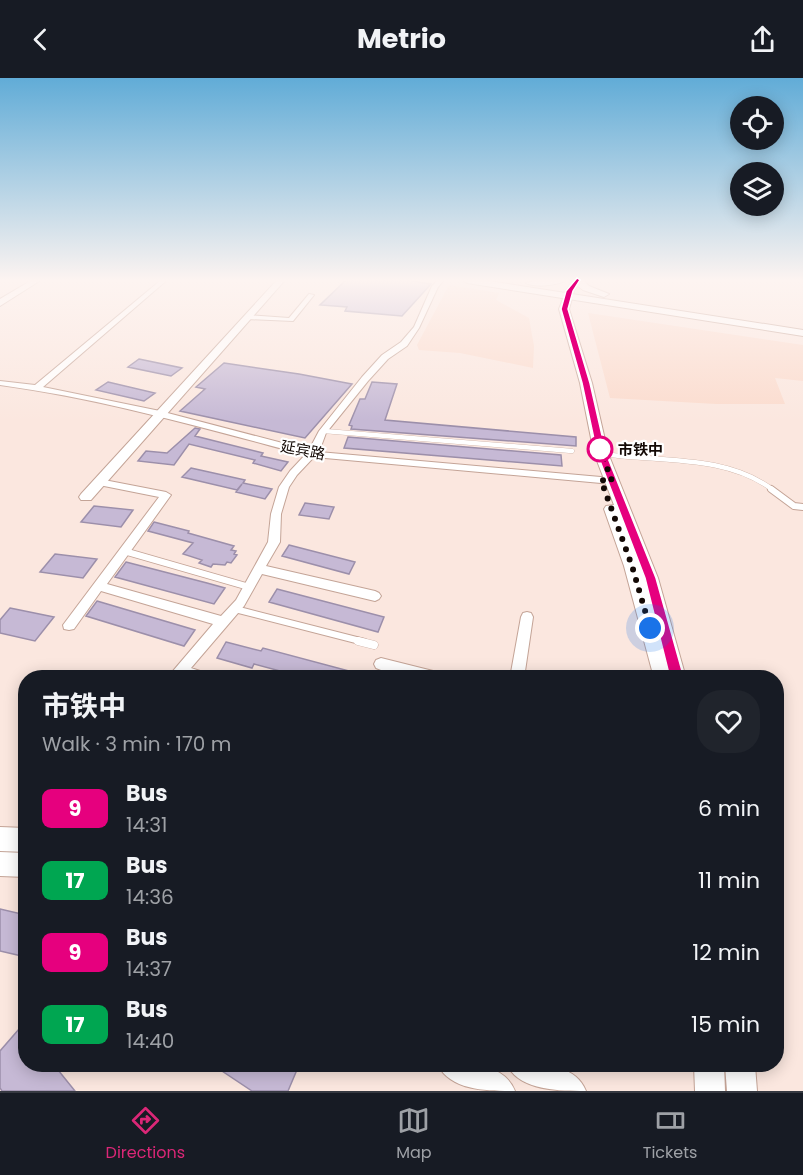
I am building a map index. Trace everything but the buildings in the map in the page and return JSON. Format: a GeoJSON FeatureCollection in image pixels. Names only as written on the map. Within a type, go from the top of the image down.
{"type":"FeatureCollection","features":[{"type":"Feature","properties":{"kind":"main road"},"geometry":{"type":"LineString","coordinates":[[86,497],[238,327]]}},
{"type":"Feature","properties":{"kind":"main road"},"geometry":{"type":"LineString","coordinates":[[566,327],[569,366],[632,566],[661,670]]}},
{"type":"Feature","properties":{"kind":"main road"},"geometry":{"type":"LineString","coordinates":[[572,327],[606,480],[650,578],[675,670]]}},
{"type":"Feature","properties":{"kind":"main road"},"geometry":{"type":"LineString","coordinates":[[771,327],[803,333]]}},
{"type":"Feature","properties":{"kind":"main road"},"geometry":{"type":"LineString","coordinates":[[0,839],[18,840]]}},
{"type":"Feature","properties":{"kind":"main road"},"geometry":{"type":"LineString","coordinates":[[0,864],[18,865]]}},
{"type":"Feature","properties":{"kind":"main road"},"geometry":{"type":"LineString","coordinates":[[466,1072],[500,1091]]}},
{"type":"Feature","properties":{"kind":"main road"},"geometry":{"type":"LineString","coordinates":[[535,1072],[571,1091]]}},
{"type":"Feature","properties":{"kind":"main road"},"geometry":{"type":"LineString","coordinates":[[709,1072],[710,1091]]}},
{"type":"Feature","properties":{"kind":"main road"},"geometry":{"type":"LineString","coordinates":[[741,1072],[742,1091]]}},
{"type":"Feature","properties":{"kind":"street"},"geometry":{"type":"LineString","coordinates":[[37,388],[108,327]]}},
{"type":"Feature","properties":{"kind":"street"},"geometry":{"type":"LineString","coordinates":[[181,670],[235,608],[249,587],[274,542],[276,514],[284,487],[312,454],[324,431],[365,379],[385,357],[404,344],[417,327]]}},
{"type":"Feature","properties":{"kind":"street","name":"延宾路"},"geometry":{"type":"LineString","coordinates":[[0,383],[37,388],[160,414],[312,454],[606,480]]}},
{"type":"Feature","properties":{"kind":"street"},"geometry":{"type":"LineString","coordinates":[[69,625],[166,495],[99,482]]}},
{"type":"Feature","properties":{"kind":"street"},"geometry":{"type":"LineString","coordinates":[[259,569],[375,596]]}},
{"type":"Feature","properties":{"kind":"street"},"geometry":{"type":"LineString","coordinates":[[99,586],[223,622]]}},
{"type":"Feature","properties":{"kind":"street"},"geometry":{"type":"LineString","coordinates":[[518,670],[527,617]]}},
{"type":"Feature","properties":{"kind":"street"},"geometry":{"type":"LineString","coordinates":[[381,664],[405,670]]}},
{"type":"Feature","properties":{"kind":"lane"},"geometry":{"type":"LineString","coordinates":[[324,431],[572,451]]}},
{"type":"Feature","properties":{"kind":"lane"},"geometry":{"type":"LineString","coordinates":[[601,453],[630,458],[721,465],[764,483],[794,506],[803,507]]}},
{"type":"Feature","properties":{"kind":"lane"},"geometry":{"type":"LineString","coordinates":[[124,551],[249,587]]}},
{"type":"Feature","properties":{"kind":"lane"},"geometry":{"type":"LineString","coordinates":[[235,608],[374,645]]}},
{"type":"Feature","properties":{"kind":"shaded area"},"geometry":{"type":"Polygon","coordinates":[[[426,327],[531,327],[534,346],[533,368],[460,353],[419,350],[417,345],[426,327]]]}},
{"type":"Feature","properties":{"kind":"shaded area"},"geometry":{"type":"Polygon","coordinates":[[[592,327],[684,327],[803,345],[803,381],[775,378],[785,404],[716,404],[610,398],[592,327]]]}},
{"type":"Feature","properties":{"kind":"bus line","name":"9"},"geometry":{"type":"LineString","coordinates":[[569,327],[586,383],[601,453],[650,578],[675,670]]}},
{"type":"Feature","properties":{"kind":"place","name":"市铁中"},"geometry":{"type":"Point","coordinates":[600,449]}},
{"type":"Feature","properties":{"kind":"route"},"geometry":{"type":"LineString","coordinates":[[600,449],[612,481],[601,480],[632,566],[650,628]]}}]}
